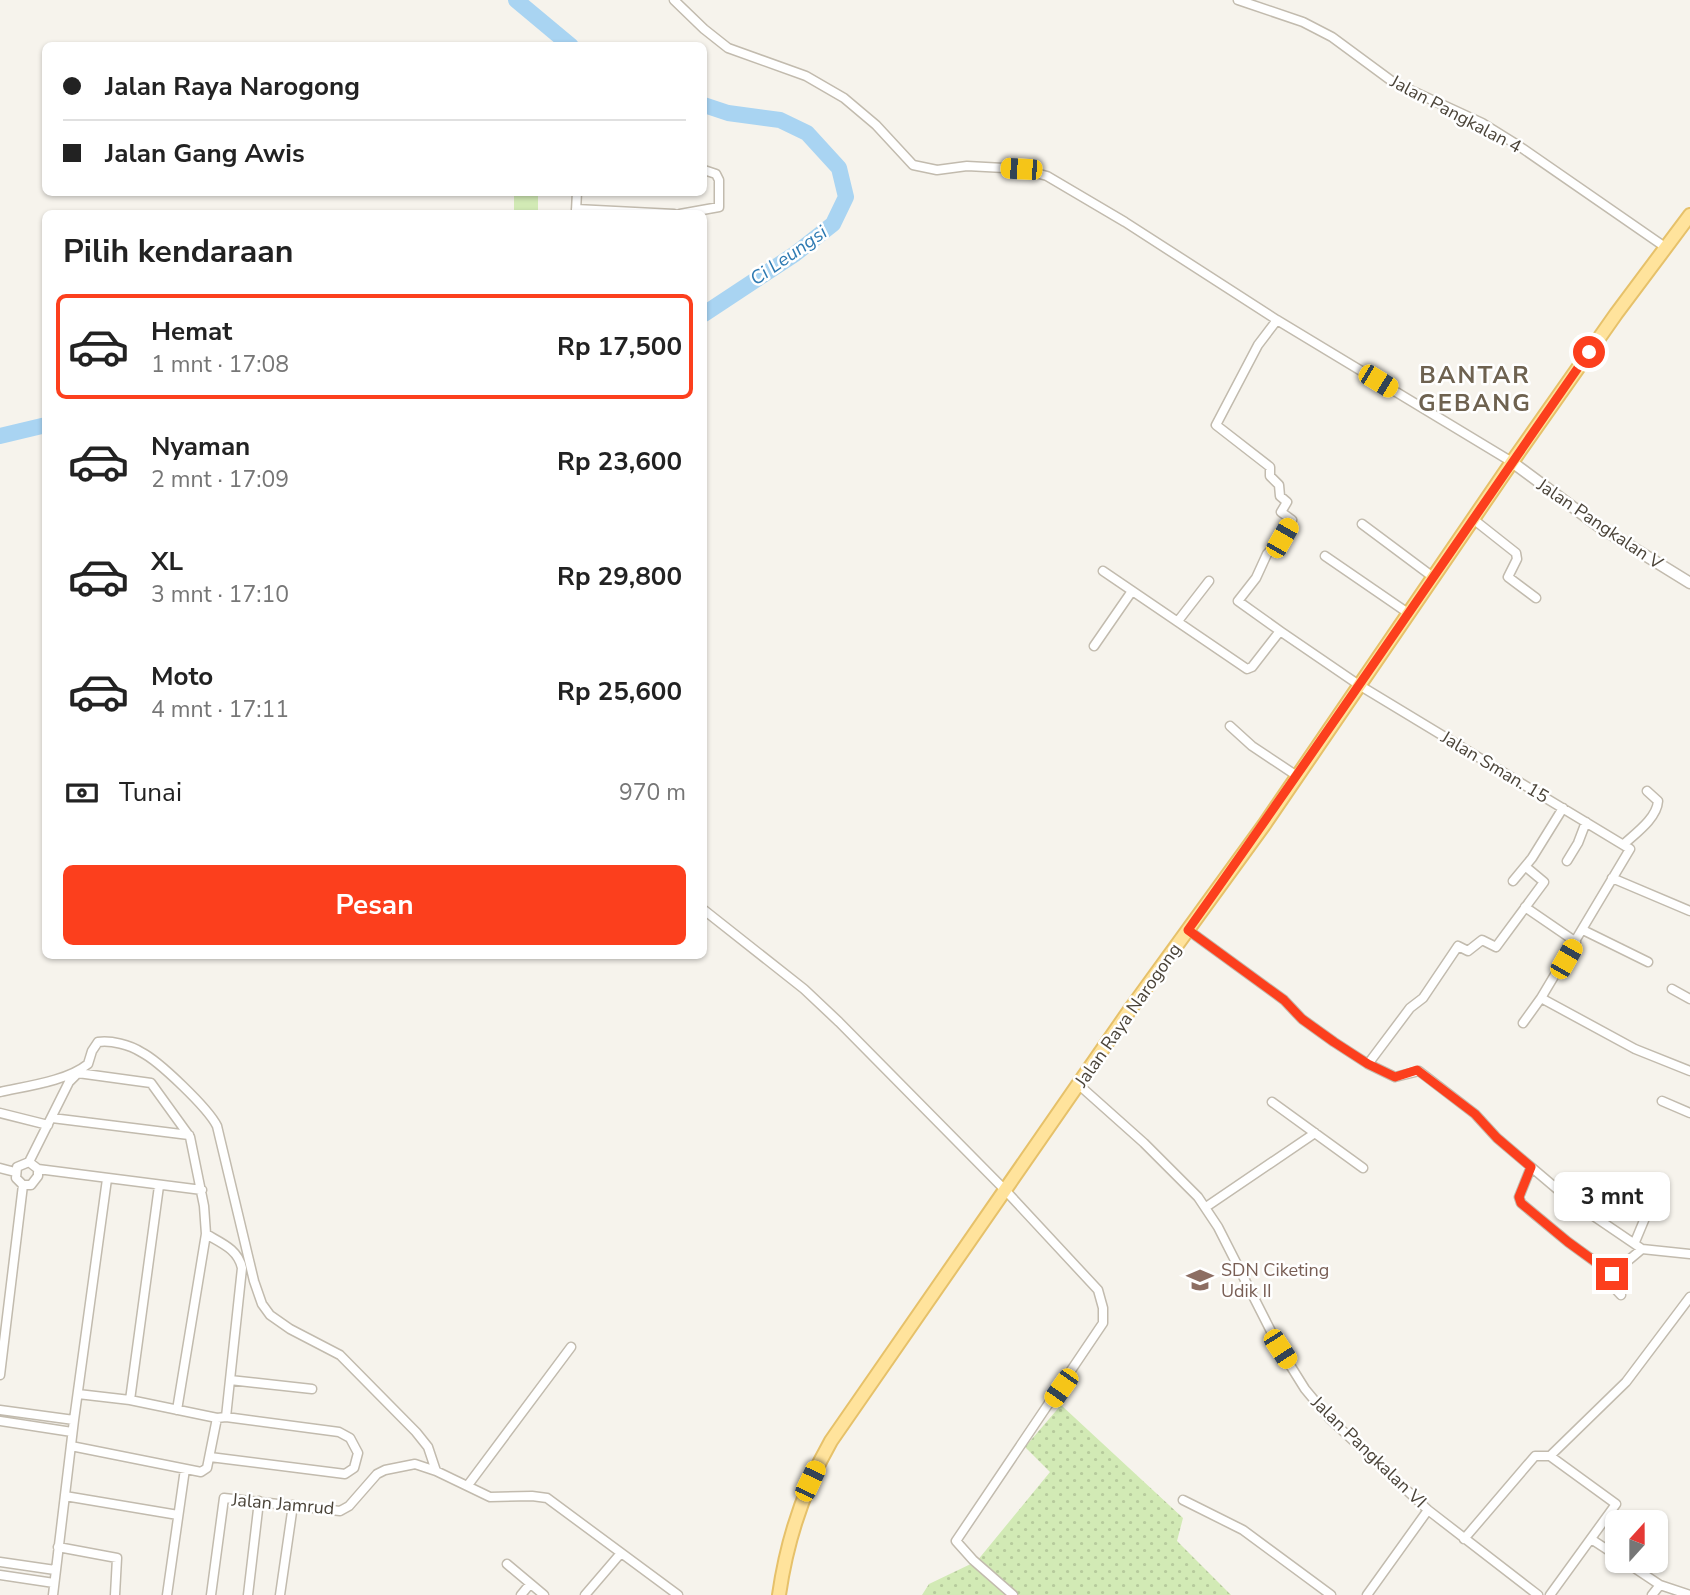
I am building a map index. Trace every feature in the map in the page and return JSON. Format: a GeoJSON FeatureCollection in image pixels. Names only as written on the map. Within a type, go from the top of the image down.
{"type":"FeatureCollection","features":[{"type":"Feature","properties":{"kind":"main road","name":"Jalan Raya Narogong"},"geometry":{"type":"LineString","coordinates":[[779,1595],[783,1563],[793,1525],[817,1466],[897,1344],[1297,776],[1511,462],[1690,215]]}},
{"type":"Feature","properties":{"kind":"street"},"geometry":{"type":"LineString","coordinates":[[674,0],[727,48],[806,76],[845,98],[876,125],[913,164],[937,170],[967,166],[1021,169],[1047,176],[1125,222],[1276,320],[1511,462]]}},
{"type":"Feature","properties":{"kind":"street","name":"Jalan Pangkalan 4"},"geometry":{"type":"LineString","coordinates":[[1238,0],[1303,22],[1332,37],[1393,82],[1482,123],[1665,247]]}},
{"type":"Feature","properties":{"kind":"street"},"geometry":{"type":"LineString","coordinates":[[702,210],[719,207],[719,180],[716,174],[707,171]]}},
{"type":"Feature","properties":{"kind":"street","name":"Jalan Sman. 15"},"geometry":{"type":"LineString","coordinates":[[1276,320],[1258,345],[1216,425],[1270,467],[1270,476],[1279,485],[1280,496],[1287,502],[1281,512],[1292,520],[1282,538],[1267,554],[1256,578],[1238,601],[1359,685],[1627,847]]}},
{"type":"Feature","properties":{"kind":"street","name":"Jalan Pangkalan V"},"geometry":{"type":"LineString","coordinates":[[1511,462],[1601,528],[1690,583]]}},
{"type":"Feature","properties":{"kind":"street"},"geometry":{"type":"LineString","coordinates":[[1473,519],[1516,552],[1517,559],[1508,577],[1536,598]]}},
{"type":"Feature","properties":{"kind":"street"},"geometry":{"type":"LineString","coordinates":[[1362,524],[1433,577]]}},
{"type":"Feature","properties":{"kind":"street"},"geometry":{"type":"LineString","coordinates":[[1325,556],[1408,613]]}},
{"type":"Feature","properties":{"kind":"street"},"geometry":{"type":"LineString","coordinates":[[1103,572],[1247,669],[1252,667],[1280,631]]}},
{"type":"Feature","properties":{"kind":"street"},"geometry":{"type":"LineString","coordinates":[[1178,621],[1209,581]]}},
{"type":"Feature","properties":{"kind":"street"},"geometry":{"type":"LineString","coordinates":[[1094,646],[1132,591]]}},
{"type":"Feature","properties":{"kind":"street"},"geometry":{"type":"LineString","coordinates":[[1230,726],[1252,746],[1297,776]]}},
{"type":"Feature","properties":{"kind":"street"},"geometry":{"type":"LineString","coordinates":[[1523,1023],[1576,942],[1627,847],[1658,807],[1658,801],[1647,792]]}},
{"type":"Feature","properties":{"kind":"street"},"geometry":{"type":"LineString","coordinates":[[1513,881],[1526,867],[1563,808]]}},
{"type":"Feature","properties":{"kind":"street"},"geometry":{"type":"LineString","coordinates":[[1567,861],[1586,822]]}},
{"type":"Feature","properties":{"kind":"street"},"geometry":{"type":"LineString","coordinates":[[1368,1064],[1410,1008],[1423,998],[1458,946],[1468,951],[1482,940],[1496,947],[1544,882],[1526,867]]}},
{"type":"Feature","properties":{"kind":"street"},"geometry":{"type":"LineString","coordinates":[[1612,878],[1690,911]]}},
{"type":"Feature","properties":{"kind":"street"},"geometry":{"type":"LineString","coordinates":[[1525,907],[1576,942]]}},
{"type":"Feature","properties":{"kind":"street"},"geometry":{"type":"LineString","coordinates":[[707,912],[804,989],[1006,1191],[1098,1290],[1104,1308],[1104,1323],[956,1541],[973,1560],[1013,1595]]}},
{"type":"Feature","properties":{"kind":"street"},"geometry":{"type":"LineString","coordinates":[[1188,930],[1253,984],[1284,1000],[1312,1027],[1368,1064],[1395,1077],[1419,1071],[1475,1114],[1497,1138],[1570,1200],[1638,1246],[1690,1254]]}},
{"type":"Feature","properties":{"kind":"street"},"geometry":{"type":"LineString","coordinates":[[1583,930],[1648,961]]}},
{"type":"Feature","properties":{"kind":"street"},"geometry":{"type":"LineString","coordinates":[[1672,989],[1690,999]]}},
{"type":"Feature","properties":{"kind":"street"},"geometry":{"type":"LineString","coordinates":[[1541,998],[1635,1049],[1690,1070]]}},
{"type":"Feature","properties":{"kind":"street"},"geometry":{"type":"LineString","coordinates":[[0,1092],[40,1084],[79,1069],[88,1063],[98,1042],[129,1047],[152,1059],[205,1108],[217,1126],[254,1281],[262,1304],[278,1321],[344,1359],[422,1439],[433,1457],[436,1471]]}},
{"type":"Feature","properties":{"kind":"street"},"geometry":{"type":"LineString","coordinates":[[23,1185],[16,1178],[17,1167],[29,1162],[72,1076],[83,1072],[151,1083],[189,1135],[202,1190],[205,1234],[177,1410]]}},
{"type":"Feature","properties":{"kind":"street","name":"Jalan Pangkalan VI"},"geometry":{"type":"LineString","coordinates":[[1079,1085],[1144,1143],[1206,1207],[1280,1349],[1305,1388],[1330,1419],[1428,1510],[1538,1595]]}},
{"type":"Feature","properties":{"kind":"street"},"geometry":{"type":"LineString","coordinates":[[1662,1101],[1690,1113]]}},
{"type":"Feature","properties":{"kind":"street"},"geometry":{"type":"LineString","coordinates":[[1272,1102],[1363,1168]]}},
{"type":"Feature","properties":{"kind":"street"},"geometry":{"type":"LineString","coordinates":[[0,1113],[50,1121],[189,1135]]}},
{"type":"Feature","properties":{"kind":"street"},"geometry":{"type":"LineString","coordinates":[[1206,1207],[1315,1133]]}},
{"type":"Feature","properties":{"kind":"street"},"geometry":{"type":"LineString","coordinates":[[29,1162],[38,1170],[202,1190]]}},
{"type":"Feature","properties":{"kind":"street"},"geometry":{"type":"LineString","coordinates":[[1531,1167],[1519,1197],[1521,1203],[1612,1274]]}},
{"type":"Feature","properties":{"kind":"street"},"geometry":{"type":"LineString","coordinates":[[0,1168],[15,1172]]}},
{"type":"Feature","properties":{"kind":"street"},"geometry":{"type":"LineString","coordinates":[[23,1185],[36,1181],[38,1170]]}},
{"type":"Feature","properties":{"kind":"street"},"geometry":{"type":"LineString","coordinates":[[54,1595],[72,1432],[107,1179]]}},
{"type":"Feature","properties":{"kind":"street"},"geometry":{"type":"LineString","coordinates":[[0,1375],[23,1185]]}},
{"type":"Feature","properties":{"kind":"street"},"geometry":{"type":"LineString","coordinates":[[130,1400],[159,1186]]}},
{"type":"Feature","properties":{"kind":"street"},"geometry":{"type":"LineString","coordinates":[[1621,1295],[1605,1279],[1638,1246],[1655,1194]]}},
{"type":"Feature","properties":{"kind":"street"},"geometry":{"type":"LineString","coordinates":[[71,1446],[205,1471],[230,1380],[242,1268],[235,1252],[205,1234]]}},
{"type":"Feature","properties":{"kind":"street"},"geometry":{"type":"LineString","coordinates":[[1550,1457],[1626,1382],[1690,1297]]}},
{"type":"Feature","properties":{"kind":"street"},"geometry":{"type":"LineString","coordinates":[[468,1485],[571,1347]]}},
{"type":"Feature","properties":{"kind":"street"},"geometry":{"type":"LineString","coordinates":[[230,1380],[312,1389]]}},
{"type":"Feature","properties":{"kind":"street"},"geometry":{"type":"LineString","coordinates":[[78,1394],[130,1400],[221,1417],[339,1432],[350,1438],[358,1453],[354,1468],[345,1474],[211,1457]]}},
{"type":"Feature","properties":{"kind":"street"},"geometry":{"type":"LineString","coordinates":[[0,1410],[74,1420]]}},
{"type":"Feature","properties":{"kind":"street"},"geometry":{"type":"LineString","coordinates":[[0,1421],[72,1432]]}},
{"type":"Feature","properties":{"kind":"street"},"geometry":{"type":"LineString","coordinates":[[1464,1539],[1535,1456],[1545,1454],[1550,1457],[1616,1504],[1550,1595]]}},
{"type":"Feature","properties":{"kind":"street","name":"Jalan Jamrud"},"geometry":{"type":"LineString","coordinates":[[211,1595],[223,1499],[340,1511],[360,1494],[373,1478],[385,1470],[419,1464],[490,1497],[547,1498],[678,1595]]}},
{"type":"Feature","properties":{"kind":"street"},"geometry":{"type":"LineString","coordinates":[[167,1595],[185,1469]]}},
{"type":"Feature","properties":{"kind":"street"},"geometry":{"type":"LineString","coordinates":[[65,1496],[178,1515]]}},
{"type":"Feature","properties":{"kind":"street"},"geometry":{"type":"LineString","coordinates":[[1183,1500],[1243,1530],[1331,1595]]}},
{"type":"Feature","properties":{"kind":"street"},"geometry":{"type":"LineString","coordinates":[[248,1595],[260,1501]]}},
{"type":"Feature","properties":{"kind":"street"},"geometry":{"type":"LineString","coordinates":[[280,1595],[293,1505]]}},
{"type":"Feature","properties":{"kind":"street"},"geometry":{"type":"LineString","coordinates":[[1371,1593],[1428,1510]]}},
{"type":"Feature","properties":{"kind":"street"},"geometry":{"type":"LineString","coordinates":[[1591,1539],[1605,1548]]}},
{"type":"Feature","properties":{"kind":"street"},"geometry":{"type":"LineString","coordinates":[[58,1547],[117,1558],[115,1595]]}},
{"type":"Feature","properties":{"kind":"street"},"geometry":{"type":"LineString","coordinates":[[585,1595],[621,1553]]}},
{"type":"Feature","properties":{"kind":"street"},"geometry":{"type":"LineString","coordinates":[[0,1562],[55,1570]]}},
{"type":"Feature","properties":{"kind":"street"},"geometry":{"type":"LineString","coordinates":[[507,1564],[544,1595]]}},
{"type":"Feature","properties":{"kind":"street"},"geometry":{"type":"LineString","coordinates":[[1642,1573],[1660,1585],[1690,1595]]}},
{"type":"Feature","properties":{"kind":"street"},"geometry":{"type":"LineString","coordinates":[[0,1575],[54,1583]]}},
{"type":"Feature","properties":{"kind":"street"},"geometry":{"type":"LineString","coordinates":[[521,1595],[530,1584]]}},
{"type":"Feature","properties":{"kind":"street"},"geometry":{"type":"LineString","coordinates":[[1652,1595],[1660,1585]]}},
{"type":"Feature","properties":{"kind":"green space"},"geometry":{"type":"Polygon","coordinates":[[[514,196],[538,196],[538,210],[514,210],[514,196]]]}},
{"type":"Feature","properties":{"kind":"green space"},"geometry":{"type":"Polygon","coordinates":[[[1061,1405],[1183,1518],[1177,1541],[1231,1595],[922,1595],[929,1584],[977,1561],[1050,1472],[1025,1447],[1061,1405]]]}},
{"type":"Feature","properties":{"kind":"waterway","name":"Ci Leungsi"},"geometry":{"type":"LineString","coordinates":[[516,0],[566,42]]}},
{"type":"Feature","properties":{"kind":"waterway","name":"Ci Leungsi"},"geometry":{"type":"LineString","coordinates":[[707,106],[728,113],[780,120],[807,133],[839,168],[846,197],[833,224],[795,254],[707,312]]}},
{"type":"Feature","properties":{"kind":"waterway","name":"Ci Leungsi"},"geometry":{"type":"LineString","coordinates":[[0,436],[42,426]]}},
{"type":"Feature","properties":{"kind":"place","name":"SDN Ciketing Udik II"},"geometry":{"type":"Point","coordinates":[1200,1280]}},
{"type":"Feature","properties":{"kind":"district","name":"BANTAR GEBANG"},"geometry":{"type":"Point","coordinates":[1475,389]}},
{"type":"Feature","properties":{"kind":"route"},"geometry":{"type":"LineString","coordinates":[[1589,352],[1264,825],[1188,930],[1284,1000],[1302,1019],[1368,1064],[1395,1077],[1417,1070],[1459,1101],[1531,1167],[1519,1197],[1521,1203],[1612,1274]]}}]}
